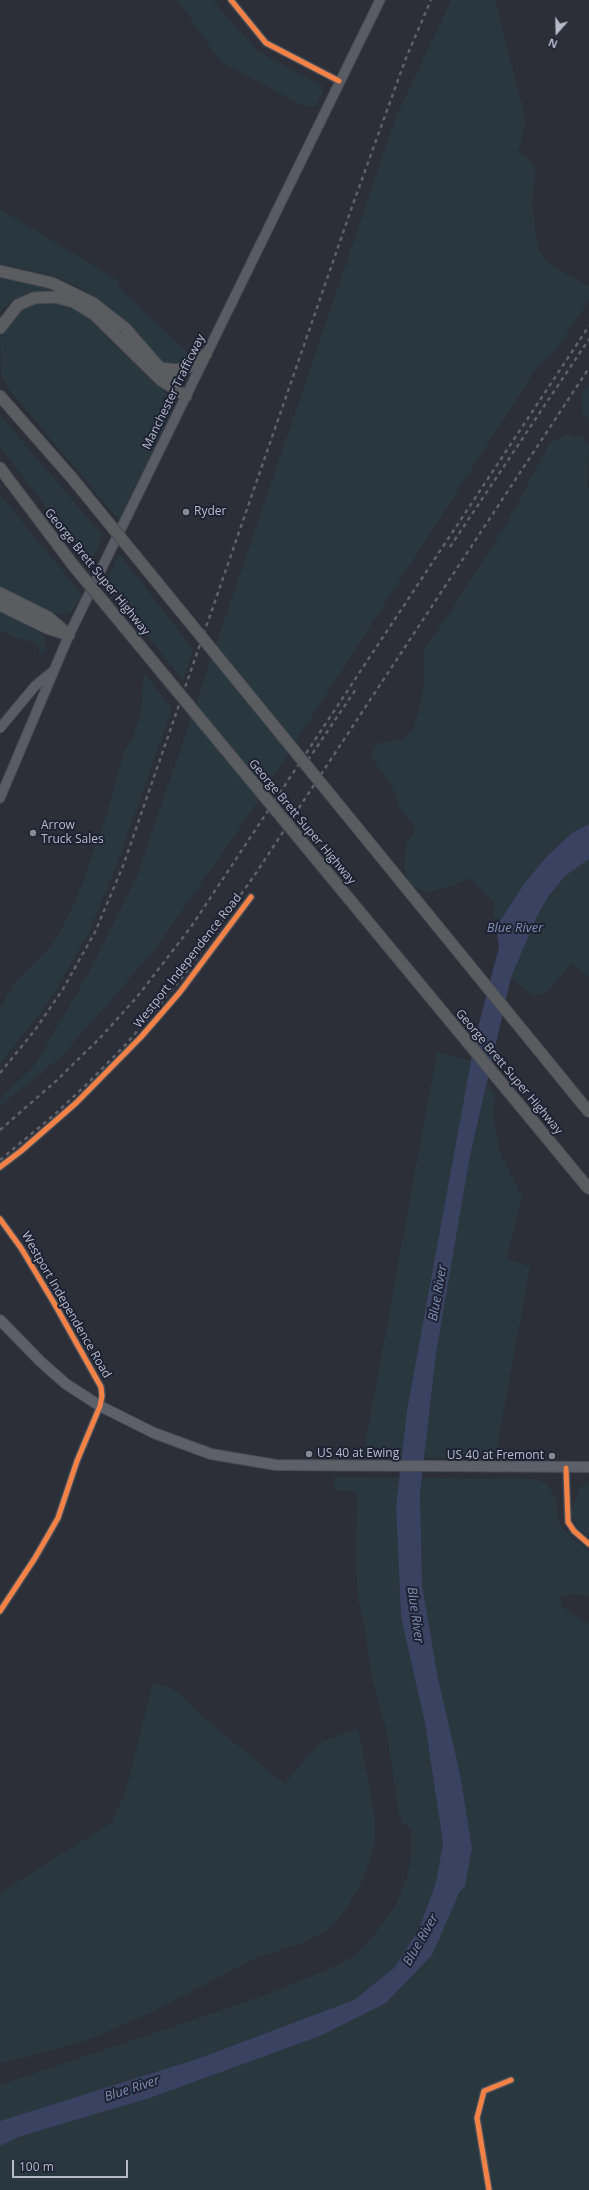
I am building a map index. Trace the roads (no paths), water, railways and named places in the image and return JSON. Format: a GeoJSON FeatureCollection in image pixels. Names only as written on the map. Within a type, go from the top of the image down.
{"type":"FeatureCollection","features":[{"type":"Feature","properties":{"kind":"highway"},"geometry":{"type":"LineString","coordinates":[[0,271],[52,282],[93,303],[125,328],[186,396]]}},
{"type":"Feature","properties":{"kind":"highway"},"geometry":{"type":"LineString","coordinates":[[0,328],[18,305],[34,298],[55,297],[74,302],[94,315],[161,380],[186,396]]}},
{"type":"Feature","properties":{"kind":"highway"},"geometry":{"type":"LineString","coordinates":[[160,368],[175,370],[189,367],[206,354]]}},
{"type":"Feature","properties":{"kind":"highway"},"geometry":{"type":"LineString","coordinates":[[0,388],[2,399],[72,478],[589,1112]]}},
{"type":"Feature","properties":{"kind":"highway","name":"George Brett Super Highway"},"geometry":{"type":"LineString","coordinates":[[0,468],[73,565],[589,1189]]}},
{"type":"Feature","properties":{"kind":"highway"},"geometry":{"type":"LineString","coordinates":[[0,483],[13,486]]}},
{"type":"Feature","properties":{"kind":"highway"},"geometry":{"type":"LineString","coordinates":[[0,593],[48,617],[69,635]]}},
{"type":"Feature","properties":{"kind":"highway"},"geometry":{"type":"LineString","coordinates":[[0,605],[47,628],[69,635]]}},
{"type":"Feature","properties":{"kind":"main road","name":"Manchester Trafficway"},"geometry":{"type":"LineString","coordinates":[[0,798],[69,635],[380,0]]}},
{"type":"Feature","properties":{"kind":"main road"},"geometry":{"type":"LineString","coordinates":[[0,728],[35,686],[53,671]]}},
{"type":"Feature","properties":{"kind":"main road"},"geometry":{"type":"LineString","coordinates":[[0,1320],[41,1362],[66,1384],[100,1406],[154,1433],[211,1454],[276,1465],[589,1467]]}},
{"type":"Feature","properties":{"kind":"street"},"geometry":{"type":"LineString","coordinates":[[231,0],[266,44],[339,81]]}},
{"type":"Feature","properties":{"kind":"street","name":"Westport Independence Road"},"geometry":{"type":"LineString","coordinates":[[0,1167],[21,1151],[76,1102],[141,1037],[180,992],[251,896]]}},
{"type":"Feature","properties":{"kind":"street","name":"Westport Independence Road"},"geometry":{"type":"LineString","coordinates":[[0,1219],[21,1248],[101,1387],[100,1406]]}},
{"type":"Feature","properties":{"kind":"street"},"geometry":{"type":"LineString","coordinates":[[0,1611],[35,1558],[58,1518],[77,1461],[100,1406]]}},
{"type":"Feature","properties":{"kind":"street"},"geometry":{"type":"LineString","coordinates":[[566,1468],[568,1522],[574,1531],[589,1544]]}},
{"type":"Feature","properties":{"kind":"street"},"geometry":{"type":"LineString","coordinates":[[489,2190],[477,2118],[484,2091],[511,2080]]}},
{"type":"Feature","properties":{"kind":"water","name":"Blue River"},"geometry":{"type":"Polygon","coordinates":[[[589,824],[589,859],[565,876],[548,897],[536,918],[511,978],[470,1156],[436,1354],[420,1493],[422,1585],[438,1678],[460,1774],[472,1848],[465,1887],[460,1891],[432,1955],[386,2003],[320,2036],[150,2098],[21,2136],[0,2146],[0,2121],[197,2059],[354,2000],[394,1968],[419,1929],[436,1882],[443,1843],[425,1723],[401,1617],[396,1507],[407,1410],[475,1039],[499,947],[497,935],[500,921],[524,884],[547,856],[572,833],[589,824]]]}},
{"type":"Feature","properties":{"kind":"railway"},"geometry":{"type":"LineString","coordinates":[[0,1073],[35,1030],[63,989],[95,932],[123,866],[353,204],[406,58],[431,0]]}},
{"type":"Feature","properties":{"kind":"railway"},"geometry":{"type":"LineString","coordinates":[[0,1130],[56,1081],[100,1038],[137,997],[191,927],[589,326]]}},
{"type":"Feature","properties":{"kind":"railway"},"geometry":{"type":"LineString","coordinates":[[450,547],[589,339]]}},
{"type":"Feature","properties":{"kind":"railway"},"geometry":{"type":"LineString","coordinates":[[0,1160],[54,1115],[88,1083],[128,1042],[184,975],[254,876],[589,368]]}},
{"type":"Feature","properties":{"kind":"railway"},"geometry":{"type":"LineString","coordinates":[[308,760],[356,689]]}},
{"type":"Feature","properties":{"kind":"place","name":"Ryder"},"geometry":{"type":"Point","coordinates":[186,512]}},
{"type":"Feature","properties":{"kind":"place","name":"Arrow Truck Sales"},"geometry":{"type":"Point","coordinates":[33,833]}},
{"type":"Feature","properties":{"kind":"place","name":"US 40 at Ewing"},"geometry":{"type":"Point","coordinates":[309,1454]}},
{"type":"Feature","properties":{"kind":"place","name":"US 40 at Fremont"},"geometry":{"type":"Point","coordinates":[552,1456]}}]}
